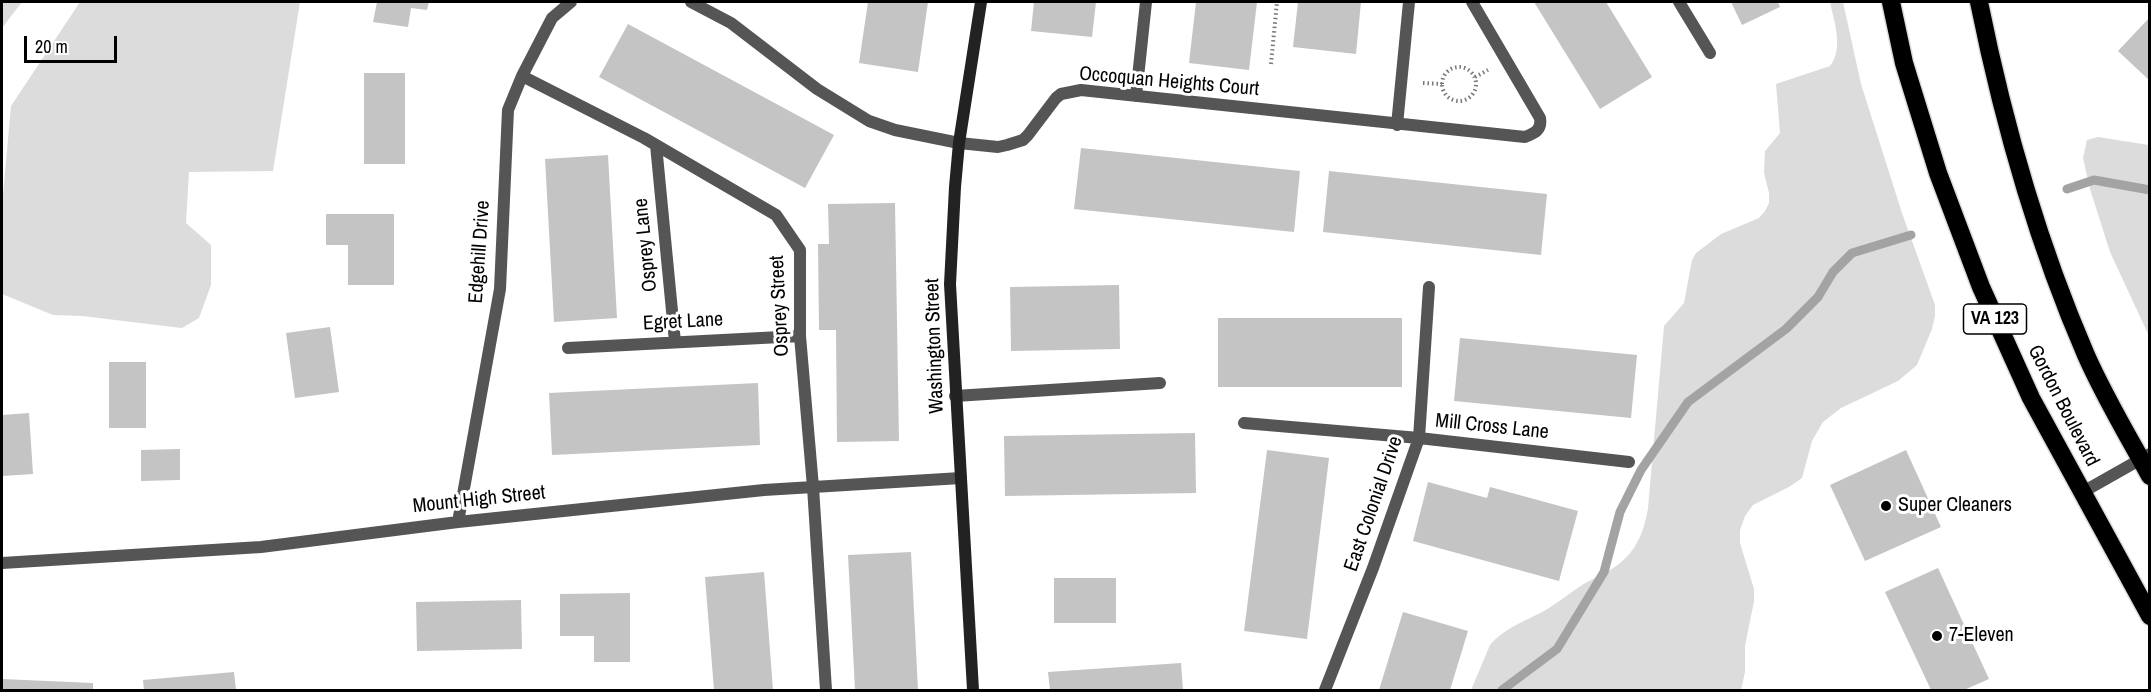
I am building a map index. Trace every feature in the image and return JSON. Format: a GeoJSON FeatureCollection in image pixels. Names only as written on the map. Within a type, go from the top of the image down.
{"type":"FeatureCollection","features":[{"type":"Feature","properties":{"kind":"highway","name":"Gordon Boulevard"},"geometry":{"type":"LineString","coordinates":[[1891,2],[1904,63],[1938,173],[1981,287],[2031,398],[2150,616]]}},
{"type":"Feature","properties":{"kind":"highway"},"geometry":{"type":"LineString","coordinates":[[1979,2],[2016,155],[2052,267],[2086,356],[2145,457],[2150,476]]}},
{"type":"Feature","properties":{"kind":"street","name":"Edgehill Drive"},"geometry":{"type":"LineString","coordinates":[[458,522],[500,289],[508,110],[522,76],[552,18],[571,2]]}},
{"type":"Feature","properties":{"kind":"street"},"geometry":{"type":"LineString","coordinates":[[691,2],[731,23],[817,89],[869,122],[907,134],[959,143]]}},
{"type":"Feature","properties":{"kind":"street","name":"Washington Street"},"geometry":{"type":"LineString","coordinates":[[973,690],[950,284],[959,143],[981,2]]}},
{"type":"Feature","properties":{"kind":"street"},"geometry":{"type":"LineString","coordinates":[[1136,96],[1146,2]]}},
{"type":"Feature","properties":{"kind":"street"},"geometry":{"type":"LineString","coordinates":[[1397,125],[1409,2]]}},
{"type":"Feature","properties":{"kind":"street","name":"Occoquan Heights Court"},"geometry":{"type":"LineString","coordinates":[[959,143],[998,147],[1023,140],[1056,98],[1068,92],[1082,90],[1397,125],[1525,136],[1539,130],[1540,118],[1472,2]]}},
{"type":"Feature","properties":{"kind":"street"},"geometry":{"type":"LineString","coordinates":[[1679,2],[1710,53]]}},
{"type":"Feature","properties":{"kind":"street","name":"Osprey Street"},"geometry":{"type":"LineString","coordinates":[[522,76],[656,145],[776,215],[800,250],[800,336],[813,487],[826,690]]}},
{"type":"Feature","properties":{"kind":"street","name":"Osprey Lane"},"geometry":{"type":"LineString","coordinates":[[656,145],[675,342]]}},
{"type":"Feature","properties":{"kind":"street","name":"East Colonial Drive"},"geometry":{"type":"LineString","coordinates":[[1325,690],[1373,568],[1419,438],[1429,287]]}},
{"type":"Feature","properties":{"kind":"street","name":"Egret Lane"},"geometry":{"type":"LineString","coordinates":[[568,348],[800,336]]}},
{"type":"Feature","properties":{"kind":"street"},"geometry":{"type":"LineString","coordinates":[[955,396],[1160,383]]}},
{"type":"Feature","properties":{"kind":"street","name":"Mill Cross Lane"},"geometry":{"type":"LineString","coordinates":[[1244,423],[1419,438],[1629,462]]}},
{"type":"Feature","properties":{"kind":"street"},"geometry":{"type":"LineString","coordinates":[[2081,493],[2145,457]]}},
{"type":"Feature","properties":{"kind":"street","name":"Mount High Street"},"geometry":{"type":"LineString","coordinates":[[2,563],[261,547],[458,522],[764,490],[961,478]]}},
{"type":"Feature","properties":{"kind":"path"},"geometry":{"type":"LineString","coordinates":[[1271,64],[1277,2]]}},
{"type":"Feature","properties":{"kind":"path"},"geometry":{"type":"LineString","coordinates":[[1456,67],[1469,70],[1475,77],[1476,88],[1472,96],[1460,101],[1447,96],[1442,84],[1447,72],[1456,67]]}},
{"type":"Feature","properties":{"kind":"path"},"geometry":{"type":"LineString","coordinates":[[1417,82],[1442,84]]}},
{"type":"Feature","properties":{"kind":"shaded area"},"geometry":{"type":"Polygon","coordinates":[[[2,2],[22,2],[2,28],[2,2]]]}},
{"type":"Feature","properties":{"kind":"shaded area"},"geometry":{"type":"Polygon","coordinates":[[[80,2],[300,2],[273,171],[189,172],[186,223],[211,245],[211,285],[199,318],[182,328],[82,316],[53,315],[2,294],[2,206],[11,106],[80,2]]]}},
{"type":"Feature","properties":{"kind":"shaded area"},"geometry":{"type":"Polygon","coordinates":[[[1830,2],[1843,2],[1861,84],[1902,213],[1935,305],[1932,329],[1917,365],[1898,381],[1841,408],[1823,422],[1812,441],[1802,478],[1753,505],[1745,516],[1740,530],[1740,543],[1754,589],[1754,601],[1745,646],[1745,672],[1741,690],[1471,690],[1490,645],[1496,639],[1508,629],[1544,611],[1582,585],[1622,562],[1639,539],[1648,508],[1664,326],[1684,303],[1692,260],[1696,253],[1721,234],[1759,218],[1765,211],[1769,203],[1769,193],[1764,173],[1765,151],[1780,133],[1776,84],[1830,66],[1837,43],[1830,2]]]}},
{"type":"Feature","properties":{"kind":"shaded area"},"geometry":{"type":"Polygon","coordinates":[[[2098,137],[2149,145],[2149,336],[2110,252],[2090,189],[2083,158],[2087,140],[2098,137]]]}},
{"type":"Feature","properties":{"kind":"building"},"geometry":{"type":"Polygon","coordinates":[[[377,2],[429,2],[427,10],[411,8],[408,27],[373,22],[377,2]]]}},
{"type":"Feature","properties":{"kind":"building"},"geometry":{"type":"Polygon","coordinates":[[[868,2],[928,2],[918,72],[859,63],[868,2]]]}},
{"type":"Feature","properties":{"kind":"building"},"geometry":{"type":"Polygon","coordinates":[[[1034,2],[1096,2],[1092,37],[1031,31],[1034,2]]]}},
{"type":"Feature","properties":{"kind":"building"},"geometry":{"type":"Polygon","coordinates":[[[1196,2],[1257,2],[1249,70],[1189,63],[1196,2]]]}},
{"type":"Feature","properties":{"kind":"building"},"geometry":{"type":"Polygon","coordinates":[[[1298,2],[1361,2],[1356,54],[1293,47],[1298,2]]]}},
{"type":"Feature","properties":{"kind":"building"},"geometry":{"type":"Polygon","coordinates":[[[1534,2],[1606,2],[1652,77],[1600,109],[1534,2]]]}},
{"type":"Feature","properties":{"kind":"building"},"geometry":{"type":"Polygon","coordinates":[[[1731,2],[1778,2],[1780,7],[1742,25],[1731,2]]]}},
{"type":"Feature","properties":{"kind":"building"},"geometry":{"type":"Polygon","coordinates":[[[2150,17],[2150,81],[2118,51],[2150,17]]]}},
{"type":"Feature","properties":{"kind":"building"},"geometry":{"type":"Polygon","coordinates":[[[628,24],[834,135],[805,188],[599,77],[628,24]]]}},
{"type":"Feature","properties":{"kind":"building"},"geometry":{"type":"Polygon","coordinates":[[[364,73],[405,73],[405,164],[364,164],[364,73]]]}},
{"type":"Feature","properties":{"kind":"building"},"geometry":{"type":"Polygon","coordinates":[[[1081,148],[1300,171],[1294,232],[1074,209],[1081,148]]]}},
{"type":"Feature","properties":{"kind":"building"},"geometry":{"type":"Polygon","coordinates":[[[608,155],[617,318],[554,322],[545,159],[608,155]]]}},
{"type":"Feature","properties":{"kind":"building"},"geometry":{"type":"Polygon","coordinates":[[[1329,171],[1547,194],[1541,255],[1323,232],[1329,171]]]}},
{"type":"Feature","properties":{"kind":"building"},"geometry":{"type":"Polygon","coordinates":[[[895,203],[899,441],[837,442],[836,330],[819,330],[818,244],[829,244],[828,204],[895,203]]]}},
{"type":"Feature","properties":{"kind":"building"},"geometry":{"type":"Polygon","coordinates":[[[326,214],[394,214],[394,285],[348,285],[348,245],[326,245],[326,214]]]}},
{"type":"Feature","properties":{"kind":"building"},"geometry":{"type":"Polygon","coordinates":[[[1119,285],[1120,349],[1011,351],[1010,287],[1119,285]]]}},
{"type":"Feature","properties":{"kind":"building"},"geometry":{"type":"Polygon","coordinates":[[[1218,318],[1402,318],[1402,387],[1218,387],[1218,318]]]}},
{"type":"Feature","properties":{"kind":"building"},"geometry":{"type":"Polygon","coordinates":[[[330,327],[339,392],[295,398],[286,333],[330,327]]]}},
{"type":"Feature","properties":{"kind":"building"},"geometry":{"type":"Polygon","coordinates":[[[1460,338],[1637,355],[1631,418],[1454,401],[1460,338]]]}},
{"type":"Feature","properties":{"kind":"building"},"geometry":{"type":"Polygon","coordinates":[[[109,362],[146,362],[146,428],[109,428],[109,362]]]}},
{"type":"Feature","properties":{"kind":"building"},"geometry":{"type":"Polygon","coordinates":[[[758,383],[760,445],[552,455],[549,393],[758,383]]]}},
{"type":"Feature","properties":{"kind":"building"},"geometry":{"type":"Polygon","coordinates":[[[29,413],[33,474],[2,476],[2,415],[29,413]]]}},
{"type":"Feature","properties":{"kind":"building"},"geometry":{"type":"Polygon","coordinates":[[[1195,433],[1196,493],[1005,496],[1004,436],[1195,433]]]}},
{"type":"Feature","properties":{"kind":"building"},"geometry":{"type":"Polygon","coordinates":[[[180,449],[180,480],[141,481],[141,450],[180,449]]]}},
{"type":"Feature","properties":{"kind":"building"},"geometry":{"type":"Polygon","coordinates":[[[1267,450],[1329,458],[1307,639],[1244,631],[1267,450]]]}},
{"type":"Feature","properties":{"kind":"building","name":"Super Cleaners"},"geometry":{"type":"Polygon","coordinates":[[[1906,450],[1941,527],[1865,561],[1830,485],[1906,450]]]}},
{"type":"Feature","properties":{"kind":"building"},"geometry":{"type":"Polygon","coordinates":[[[1428,482],[1487,498],[1490,487],[1578,511],[1559,581],[1413,541],[1428,482]]]}},
{"type":"Feature","properties":{"kind":"building"},"geometry":{"type":"Polygon","coordinates":[[[911,552],[918,690],[855,690],[848,555],[911,552]]]}},
{"type":"Feature","properties":{"kind":"building","name":"7-Eleven"},"geometry":{"type":"Polygon","coordinates":[[[1938,568],[1989,679],[1964,690],[1931,690],[1885,592],[1938,568]]]}},
{"type":"Feature","properties":{"kind":"building"},"geometry":{"type":"Polygon","coordinates":[[[764,572],[773,690],[714,690],[705,577],[764,572]]]}},
{"type":"Feature","properties":{"kind":"building"},"geometry":{"type":"Polygon","coordinates":[[[1054,578],[1116,578],[1116,623],[1054,623],[1054,578]]]}},
{"type":"Feature","properties":{"kind":"building"},"geometry":{"type":"Polygon","coordinates":[[[630,593],[630,662],[594,662],[594,636],[560,636],[560,594],[630,593]]]}},
{"type":"Feature","properties":{"kind":"building"},"geometry":{"type":"Polygon","coordinates":[[[521,600],[522,649],[417,651],[416,602],[521,600]]]}},
{"type":"Feature","properties":{"kind":"building"},"geometry":{"type":"Polygon","coordinates":[[[1403,612],[1468,631],[1450,690],[1379,690],[1403,612]]]}},
{"type":"Feature","properties":{"kind":"building"},"geometry":{"type":"Polygon","coordinates":[[[1181,663],[1183,690],[1050,690],[1048,672],[1181,663]]]}},
{"type":"Feature","properties":{"kind":"building"},"geometry":{"type":"Polygon","coordinates":[[[234,672],[236,690],[144,690],[143,680],[234,672]]]}},
{"type":"Feature","properties":{"kind":"building"},"geometry":{"type":"Polygon","coordinates":[[[2,679],[93,683],[93,690],[2,690],[2,679]]]}},
{"type":"Feature","properties":{"kind":"waterway"},"geometry":{"type":"LineString","coordinates":[[2067,189],[2094,180],[2150,190]]}},
{"type":"Feature","properties":{"kind":"waterway"},"geometry":{"type":"LineString","coordinates":[[1502,690],[1557,649],[1604,572],[1620,512],[1641,470],[1688,402],[1786,329],[1818,297],[1833,272],[1852,253],[1911,235]]}},
{"type":"Feature","properties":{"kind":"place","name":"Super Cleaners"},"geometry":{"type":"Point","coordinates":[1886,506]}},
{"type":"Feature","properties":{"kind":"place","name":"7-Eleven"},"geometry":{"type":"Point","coordinates":[1937,636]}}]}
